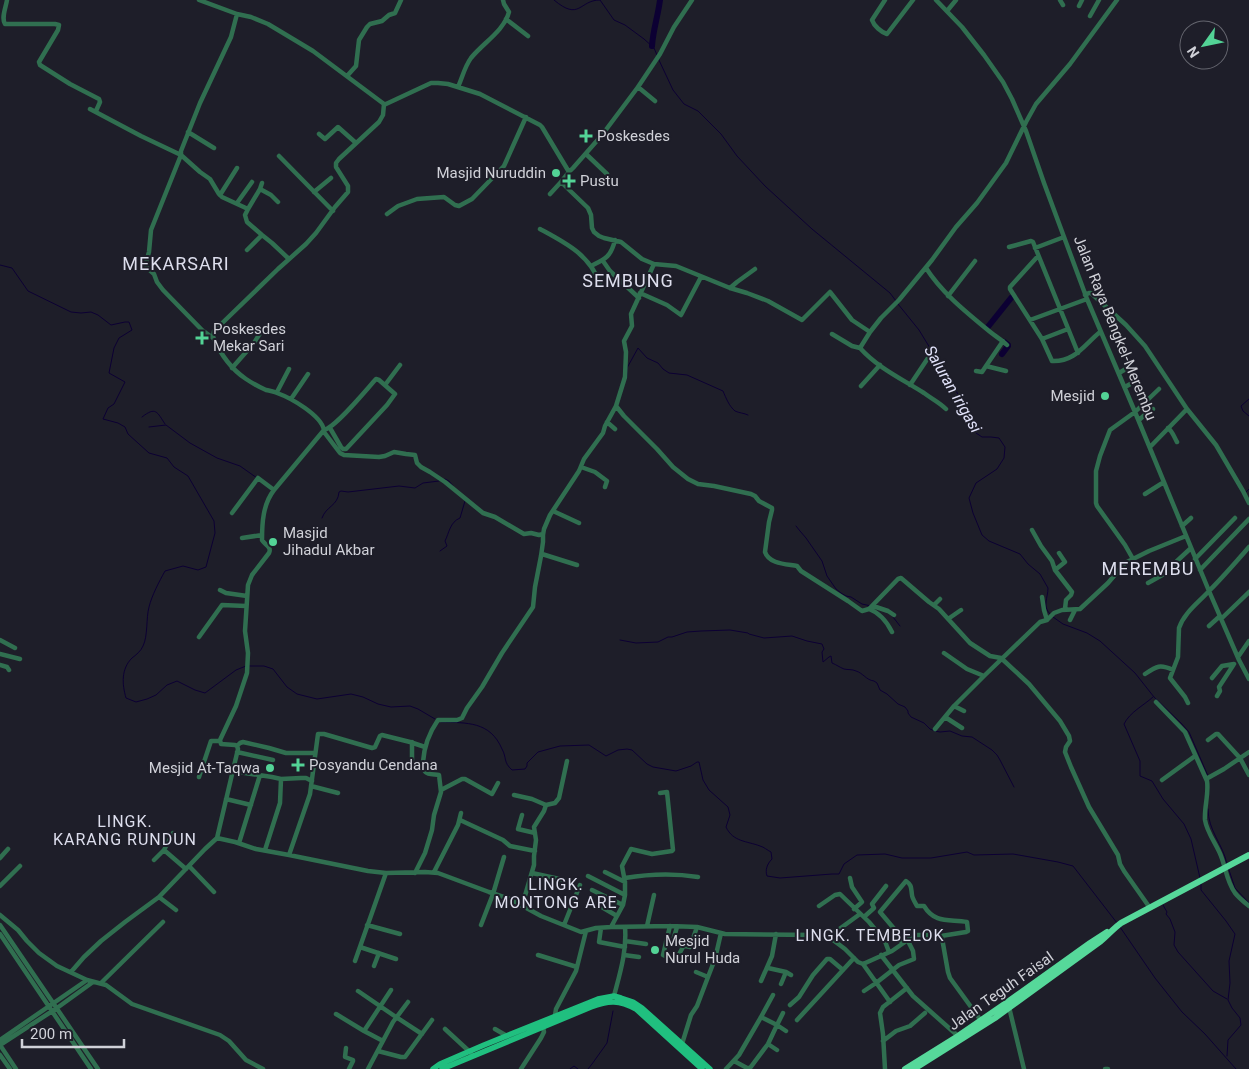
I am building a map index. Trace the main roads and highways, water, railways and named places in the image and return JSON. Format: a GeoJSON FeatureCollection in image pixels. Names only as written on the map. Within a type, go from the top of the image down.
{"type":"FeatureCollection","features":[{"type":"Feature","properties":{"kind":"highway","name":"Jalan Teguh Faisal"},"geometry":{"type":"LineString","coordinates":[[914,1069],[1008,1005],[1104,934],[1249,855]]}},
{"type":"Feature","properties":{"kind":"highway","name":"Jalan Teguh Faisal"},"geometry":{"type":"LineString","coordinates":[[905,1069],[982,1023]]}},
{"type":"Feature","properties":{"kind":"main road"},"geometry":{"type":"LineString","coordinates":[[442,1069],[472,1054],[546,1023],[555,1016],[598,999],[614,996],[633,1002],[642,1008],[682,1044],[702,1069]]}},
{"type":"Feature","properties":{"kind":"main road"},"geometry":{"type":"LineString","coordinates":[[432,1069],[440,1064],[472,1054],[484,1045],[507,1036],[599,1004],[619,1002],[628,1005],[638,1012],[710,1069]]}},
{"type":"Feature","properties":{"kind":"waterway","name":"Saluran irigasi"},"geometry":{"type":"LineString","coordinates":[[554,0],[574,10],[593,1],[600,0],[614,20],[625,25],[644,39],[654,48],[657,55]]}},
{"type":"Feature","properties":{"kind":"waterway"},"geometry":{"type":"LineString","coordinates":[[652,46],[660,0]]}},
{"type":"Feature","properties":{"kind":"waterway","name":"Saluran irigasi"},"geometry":{"type":"LineString","coordinates":[[658,58],[673,90],[684,104],[698,111],[721,134],[737,156],[765,186],[812,229],[890,293],[896,301]]}},
{"type":"Feature","properties":{"kind":"waterway"},"geometry":{"type":"LineString","coordinates":[[0,265],[12,268],[28,291],[71,312],[91,312],[111,325],[129,322],[132,330],[119,338],[114,348],[109,373],[125,382],[114,404],[108,408],[103,419],[125,427],[128,434],[149,453],[167,458],[174,467],[188,476],[214,521],[215,533],[206,567],[198,570],[183,566],[165,571],[158,584],[149,607],[146,637],[143,646],[128,662],[124,672],[123,682],[126,698],[136,702],[147,699],[156,695],[167,685],[177,681],[205,693],[236,670],[246,666],[264,666],[273,669],[287,687],[297,694],[317,699],[351,694],[391,707],[410,706],[435,719]]}},
{"type":"Feature","properties":{"kind":"waterway"},"geometry":{"type":"LineString","coordinates":[[987,328],[1011,298]]}},
{"type":"Feature","properties":{"kind":"waterway","name":"Saluran irigasi"},"geometry":{"type":"LineString","coordinates":[[898,304],[919,330],[944,371],[962,401],[976,433],[982,437],[999,438],[1005,447],[1004,458],[997,469],[976,483],[969,498],[973,513],[982,535],[989,541],[1020,554],[1040,574],[1048,588],[1046,608],[1050,614]]}},
{"type":"Feature","properties":{"kind":"waterway"},"geometry":{"type":"LineString","coordinates":[[1002,354],[1008,346],[1004,342]]}},
{"type":"Feature","properties":{"kind":"waterway"},"geometry":{"type":"LineString","coordinates":[[627,377],[627,368],[638,348],[647,358],[658,363],[669,373],[687,375],[723,391],[733,409],[748,415]]}},
{"type":"Feature","properties":{"kind":"waterway"},"geometry":{"type":"LineString","coordinates":[[1249,399],[1241,406],[1243,411],[1249,416]]}},
{"type":"Feature","properties":{"kind":"waterway"},"geometry":{"type":"LineString","coordinates":[[142,417],[153,411],[160,416],[165,424]]}},
{"type":"Feature","properties":{"kind":"waterway"},"geometry":{"type":"LineString","coordinates":[[149,427],[166,425],[190,443],[217,458],[240,466],[257,478]]}},
{"type":"Feature","properties":{"kind":"waterway"},"geometry":{"type":"LineString","coordinates":[[445,479],[453,486]]}},
{"type":"Feature","properties":{"kind":"waterway"},"geometry":{"type":"LineString","coordinates":[[322,518],[341,491],[348,492],[399,486],[415,488],[423,483],[439,481]]}},
{"type":"Feature","properties":{"kind":"waterway"},"geometry":{"type":"LineString","coordinates":[[1246,492],[1249,489]]}},
{"type":"Feature","properties":{"kind":"waterway"},"geometry":{"type":"LineString","coordinates":[[440,551],[447,546],[445,541],[452,525],[460,518],[465,501]]}},
{"type":"Feature","properties":{"kind":"waterway"},"geometry":{"type":"LineString","coordinates":[[796,526],[822,561],[827,576],[836,589],[862,604],[871,606]]}},
{"type":"Feature","properties":{"kind":"waterway"},"geometry":{"type":"LineString","coordinates":[[893,617],[900,626]]}},
{"type":"Feature","properties":{"kind":"waterway","name":"Saluran irigasi"},"geometry":{"type":"LineString","coordinates":[[1053,617],[1063,624],[1087,633],[1100,641],[1135,673],[1154,697],[1189,732],[1208,776]]}},
{"type":"Feature","properties":{"kind":"waterway"},"geometry":{"type":"LineString","coordinates":[[620,640],[636,643],[658,642],[687,632],[730,630],[764,638],[792,636],[822,644],[824,649],[822,652],[823,662],[831,656],[832,663],[844,669],[858,672],[874,681],[880,690],[905,707],[911,717],[924,723],[930,729],[940,732],[950,731],[962,736],[972,737],[992,750],[1000,760],[1014,787]]}},
{"type":"Feature","properties":{"kind":"waterway"},"geometry":{"type":"LineString","coordinates":[[1153,697],[1133,713],[1124,724],[1140,761],[1140,776],[1152,781],[1163,799],[1184,824],[1191,839],[1200,878]]}},
{"type":"Feature","properties":{"kind":"waterway"},"geometry":{"type":"LineString","coordinates":[[441,722],[477,725],[484,728],[497,740],[507,765],[512,770],[525,769],[527,763],[538,752],[560,746],[589,745],[606,756],[618,750],[632,750],[653,767],[676,771],[699,762],[703,780],[709,790],[728,807],[730,815],[726,827],[732,836],[761,846],[771,852],[772,859],[767,867],[767,876],[780,878],[839,874],[844,864],[857,855],[885,854],[902,858],[931,858],[967,852],[974,855],[1013,854],[1073,866],[1117,923]]}},
{"type":"Feature","properties":{"kind":"waterway","name":"Saluran irigasi"},"geometry":{"type":"LineString","coordinates":[[1208,809],[1210,824],[1227,864]]}},
{"type":"Feature","properties":{"kind":"waterway","name":"Saluran irigasi"},"geometry":{"type":"LineString","coordinates":[[1229,870],[1235,888],[1249,903]]}},
{"type":"Feature","properties":{"kind":"waterway"},"geometry":{"type":"LineString","coordinates":[[1201,884],[1201,890],[1235,934],[1229,961],[1230,983],[1228,1000],[1240,1018],[1241,1025],[1228,1040],[1227,1056]]}},
{"type":"Feature","properties":{"kind":"waterway"},"geometry":{"type":"LineString","coordinates":[[1163,905],[1175,932],[1174,945],[1178,952],[1213,991],[1227,999]]}},
{"type":"Feature","properties":{"kind":"waterway"},"geometry":{"type":"LineString","coordinates":[[1120,927],[1155,978],[1182,1012],[1205,1034],[1236,1069]]}},
{"type":"Feature","properties":{"kind":"waterway"},"geometry":{"type":"LineString","coordinates":[[588,1069],[607,1043],[613,1011]]}},
{"type":"Feature","properties":{"kind":"waterway"},"geometry":{"type":"LineString","coordinates":[[570,1069],[574,1066],[578,1069]]}},
{"type":"Feature","properties":{"kind":"place","name":"Poskesdes"},"geometry":{"type":"Point","coordinates":[586,136]}},
{"type":"Feature","properties":{"kind":"place","name":"Masjid Nuruddin"},"geometry":{"type":"Point","coordinates":[556,173]}},
{"type":"Feature","properties":{"kind":"place","name":"Pustu"},"geometry":{"type":"Point","coordinates":[569,181]}},
{"type":"Feature","properties":{"kind":"place","name":"Poskesdes Mekar Sari"},"geometry":{"type":"Point","coordinates":[202,338]}},
{"type":"Feature","properties":{"kind":"place","name":"Mesjid"},"geometry":{"type":"Point","coordinates":[1105,396]}},
{"type":"Feature","properties":{"kind":"place","name":"Masjid Jihadul Akbar"},"geometry":{"type":"Point","coordinates":[273,542]}},
{"type":"Feature","properties":{"kind":"place","name":"Posyandu Cendana"},"geometry":{"type":"Point","coordinates":[298,765]}},
{"type":"Feature","properties":{"kind":"place","name":"Mesjid At-Taqwa"},"geometry":{"type":"Point","coordinates":[270,768]}},
{"type":"Feature","properties":{"kind":"place","name":"Mesjid Nurul Huda"},"geometry":{"type":"Point","coordinates":[655,950]}},
{"type":"Feature","properties":{"kind":"district","name":"MEKARSARI"},"geometry":{"type":"Point","coordinates":[176,263]}},
{"type":"Feature","properties":{"kind":"district","name":"SEMBUNG"},"geometry":{"type":"Point","coordinates":[628,280]}},
{"type":"Feature","properties":{"kind":"district","name":"MEREMBU"},"geometry":{"type":"Point","coordinates":[1148,568]}},
{"type":"Feature","properties":{"kind":"district","name":"LINGK. KARANG RUNDUN"},"geometry":{"type":"Point","coordinates":[125,830]}},
{"type":"Feature","properties":{"kind":"district","name":"LINGK. MONTONG ARE"},"geometry":{"type":"Point","coordinates":[556,893]}},
{"type":"Feature","properties":{"kind":"district","name":"LINGK. TEMBELOK"},"geometry":{"type":"Point","coordinates":[870,935]}}]}
